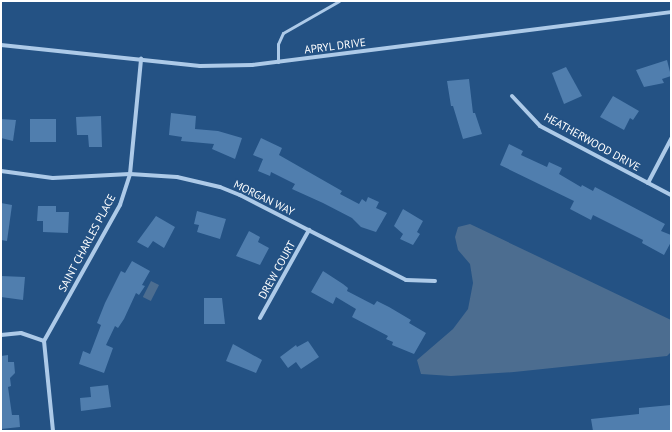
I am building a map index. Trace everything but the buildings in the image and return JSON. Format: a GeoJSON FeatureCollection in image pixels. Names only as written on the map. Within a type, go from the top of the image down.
{"type":"FeatureCollection","features":[{"type":"Feature","properties":{"kind":"street","name":"APRYL DRIVE"},"geometry":{"type":"LineString","coordinates":[[1,46],[200,66],[278,62],[671,12]]}},
{"type":"Feature","properties":{"kind":"street","name":"SAINT CHARLES PLACE"},"geometry":{"type":"LineString","coordinates":[[44,341],[120,205],[130,174],[141,60]]}},
{"type":"Feature","properties":{"kind":"street","name":"HEATHERWOOD DRIVE"},"geometry":{"type":"LineString","coordinates":[[512,96],[540,126],[671,195]]}},
{"type":"Feature","properties":{"kind":"street"},"geometry":{"type":"LineString","coordinates":[[648,183],[671,139]]}},
{"type":"Feature","properties":{"kind":"street","name":"MORGAN WAY"},"geometry":{"type":"LineString","coordinates":[[1,171],[52,178],[130,174],[177,177],[220,187],[240,194],[406,280],[434,281]]}},
{"type":"Feature","properties":{"kind":"street","name":"DREW COURT"},"geometry":{"type":"LineString","coordinates":[[260,318],[309,230]]}},
{"type":"Feature","properties":{"kind":"street"},"geometry":{"type":"LineString","coordinates":[[1,335],[21,333],[44,341],[53,431]]}},
{"type":"Feature","properties":{"kind":"lane"},"geometry":{"type":"LineString","coordinates":[[278,62],[278,44],[283,33],[339,1]]}},
{"type":"Feature","properties":{"kind":"water"},"geometry":{"type":"Polygon","coordinates":[[[470,224],[671,320],[671,352],[667,356],[514,372],[451,376],[421,374],[417,360],[453,329],[468,309],[473,283],[470,264],[458,250],[455,237],[458,227],[470,224]]]}},
{"type":"Feature","properties":{"kind":"water"},"geometry":{"type":"Polygon","coordinates":[[[151,281],[159,285],[151,301],[143,297],[151,281]]]}}]}
